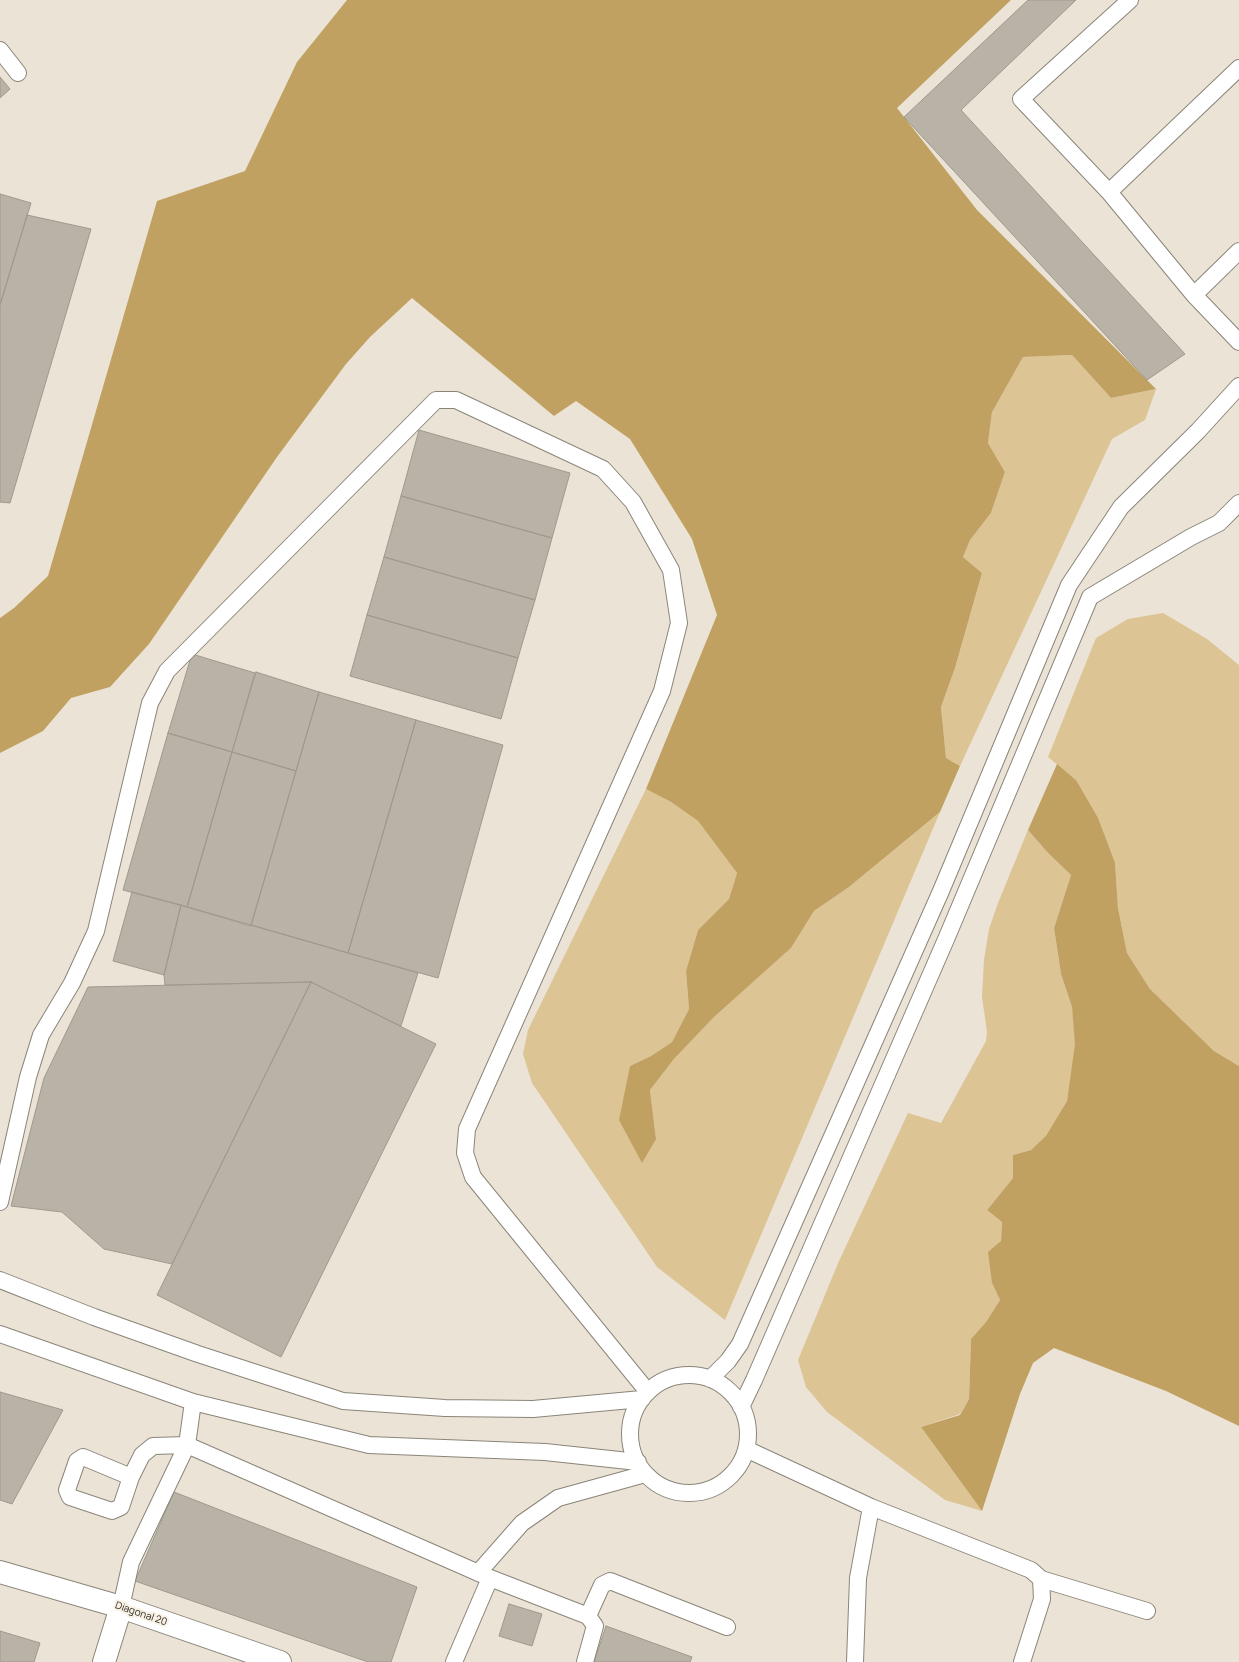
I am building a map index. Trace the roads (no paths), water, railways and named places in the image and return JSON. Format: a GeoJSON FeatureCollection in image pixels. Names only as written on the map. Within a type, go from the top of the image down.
{"type":"FeatureCollection","features":[{"type":"Feature","properties":{"kind":"street","name":"Diagonal 20"},"geometry":{"type":"LineString","coordinates":[[0,1572],[120,1607],[280,1662]]}},
{"type":"Feature","properties":{"kind":"street"},"geometry":{"type":"LineString","coordinates":[[104,1662],[120,1607]]}},
{"type":"Feature","properties":{"kind":"lane"},"geometry":{"type":"LineString","coordinates":[[1130,0],[1021,99],[1109,192],[1194,295],[1239,342]]}},
{"type":"Feature","properties":{"kind":"lane"},"geometry":{"type":"LineString","coordinates":[[0,50],[18,73]]}},
{"type":"Feature","properties":{"kind":"lane"},"geometry":{"type":"LineString","coordinates":[[1109,192],[1239,68]]}},
{"type":"Feature","properties":{"kind":"lane"},"geometry":{"type":"LineString","coordinates":[[1194,295],[1239,251]]}},
{"type":"Feature","properties":{"kind":"lane"},"geometry":{"type":"LineString","coordinates":[[710,1379],[728,1361],[740,1344],[941,891],[1069,585],[1121,507],[1198,430],[1239,386]]}},
{"type":"Feature","properties":{"kind":"lane"},"geometry":{"type":"LineString","coordinates":[[0,1202],[30,1070],[41,1034],[72,983],[96,931],[150,703],[167,671],[436,400],[456,400],[603,469],[633,502],[671,570],[679,623],[662,691],[466,1129],[464,1153],[473,1177],[645,1396]]}},
{"type":"Feature","properties":{"kind":"lane"},"geometry":{"type":"LineString","coordinates":[[741,1407],[947,937],[1090,597],[1191,537],[1219,523],[1239,503]]}},
{"type":"Feature","properties":{"kind":"lane"},"geometry":{"type":"LineString","coordinates":[[0,1280],[94,1317],[198,1354],[343,1401],[445,1408],[533,1409],[645,1396]]}},
{"type":"Feature","properties":{"kind":"lane"},"geometry":{"type":"LineString","coordinates":[[0,1334],[193,1402],[369,1445],[545,1452],[641,1468]]}},
{"type":"Feature","properties":{"kind":"lane"},"geometry":{"type":"LineString","coordinates":[[682,1376],[696,1376],[710,1379],[733,1395],[741,1407],[747,1427],[746,1449],[741,1460],[726,1481],[715,1487],[703,1492],[690,1493],[666,1489],[654,1482],[641,1468],[632,1450],[630,1437],[635,1411],[645,1396],[656,1386],[669,1379],[682,1376]]}},
{"type":"Feature","properties":{"kind":"lane"},"geometry":{"type":"LineString","coordinates":[[120,1607],[131,1562],[187,1445],[193,1402]]}},
{"type":"Feature","properties":{"kind":"lane"},"geometry":{"type":"LineString","coordinates":[[131,1477],[142,1455],[153,1446],[187,1445],[484,1576],[588,1616],[595,1626],[585,1662]]}},
{"type":"Feature","properties":{"kind":"lane"},"geometry":{"type":"LineString","coordinates":[[746,1449],[871,1506],[1031,1570],[1041,1579],[1147,1611]]}},
{"type":"Feature","properties":{"kind":"lane"},"geometry":{"type":"LineString","coordinates":[[454,1662],[484,1576],[522,1523],[558,1498],[641,1468]]}},
{"type":"Feature","properties":{"kind":"lane"},"geometry":{"type":"LineString","coordinates":[[855,1662],[858,1578],[871,1506]]}},
{"type":"Feature","properties":{"kind":"lane"},"geometry":{"type":"LineString","coordinates":[[1022,1662],[1042,1599],[1041,1579]]}},
{"type":"Feature","properties":{"kind":"lane"},"geometry":{"type":"LineString","coordinates":[[588,1616],[602,1585],[610,1582],[727,1627]]}}]}
